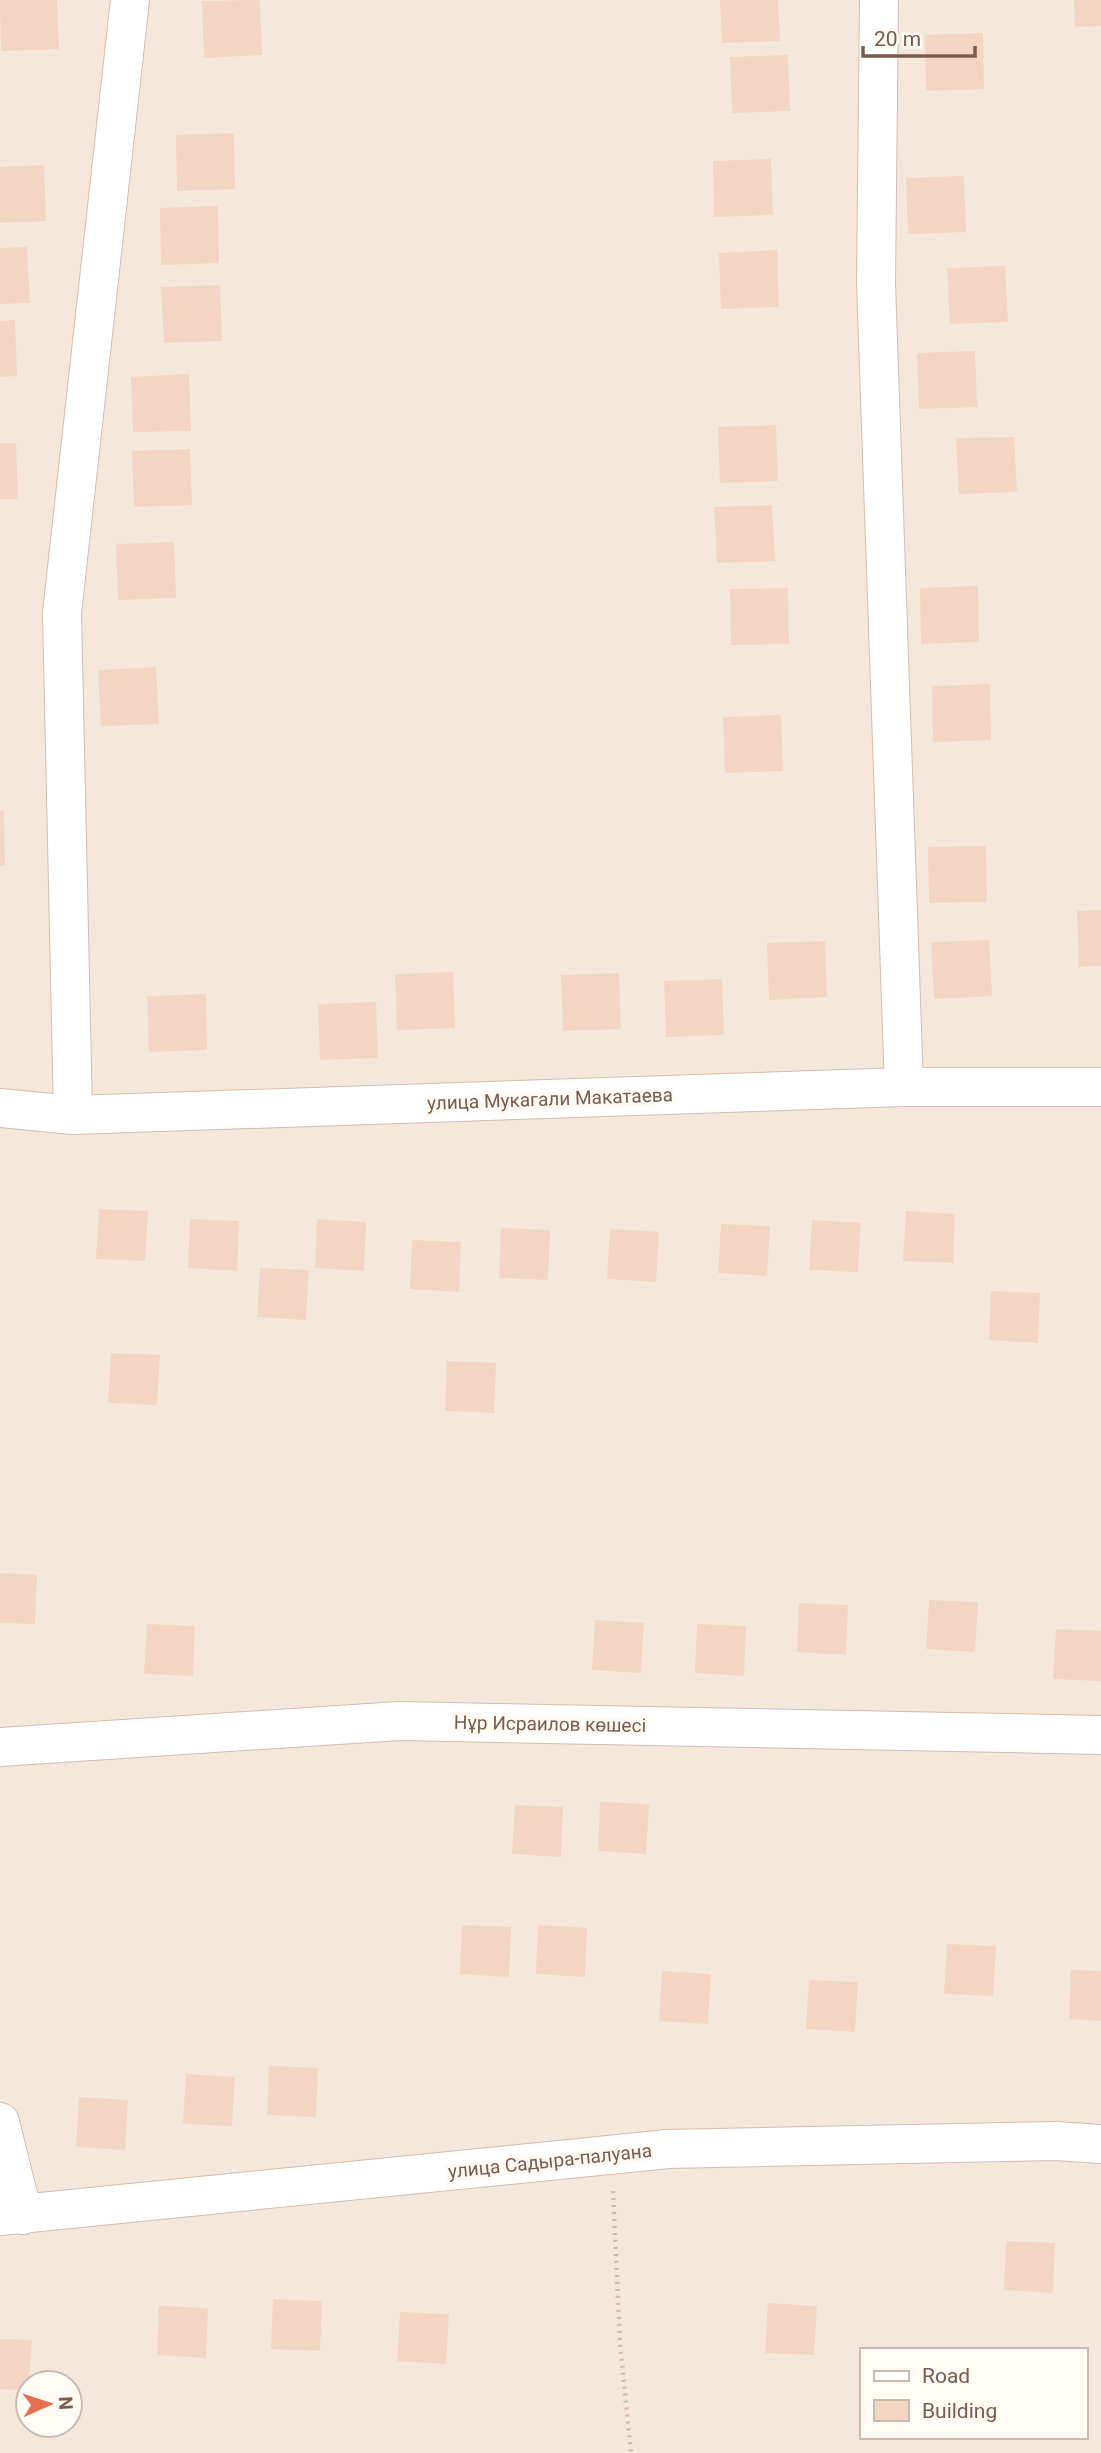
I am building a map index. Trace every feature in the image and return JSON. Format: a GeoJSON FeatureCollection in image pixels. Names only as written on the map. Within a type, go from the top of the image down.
{"type":"FeatureCollection","features":[{"type":"Feature","properties":{"kind":"street"},"geometry":{"type":"LineString","coordinates":[[73,1115],[62,612],[130,0]]}},
{"type":"Feature","properties":{"kind":"street"},"geometry":{"type":"LineString","coordinates":[[879,0],[876,284],[904,1087]]}},
{"type":"Feature","properties":{"kind":"street","name":"улица Мукагали Макатаева"},"geometry":{"type":"LineString","coordinates":[[0,1108],[73,1115],[904,1087],[1101,1087]]}},
{"type":"Feature","properties":{"kind":"street","name":"Нұр Исраилов көшесі"},"geometry":{"type":"LineString","coordinates":[[0,1747],[399,1721],[1101,1735]]}},
{"type":"Feature","properties":{"kind":"street"},"geometry":{"type":"LineString","coordinates":[[0,2122],[11,2215]]}},
{"type":"Feature","properties":{"kind":"street","name":"улица Садыра-палуана"},"geometry":{"type":"LineString","coordinates":[[11,2215],[668,2149],[1056,2141],[1101,2144]]}},
{"type":"Feature","properties":{"kind":"path"},"geometry":{"type":"LineString","coordinates":[[611,2155],[620,2343],[631,2453]]}},
{"type":"Feature","properties":{"kind":"shaded area"},"geometry":{"type":"Polygon","coordinates":[[[0,0],[1101,0],[1101,2453],[0,2453],[0,0]]]}},
{"type":"Feature","properties":{"kind":"building"},"geometry":{"type":"Polygon","coordinates":[[[0,0],[57,0],[59,49],[1,51],[0,0]]]}},
{"type":"Feature","properties":{"kind":"building"},"geometry":{"type":"Polygon","coordinates":[[[260,0],[262,55],[204,58],[202,1],[260,0]]]}},
{"type":"Feature","properties":{"kind":"building"},"geometry":{"type":"Polygon","coordinates":[[[720,0],[778,0],[780,41],[722,43],[720,0]]]}},
{"type":"Feature","properties":{"kind":"building"},"geometry":{"type":"Polygon","coordinates":[[[1074,0],[1101,0],[1101,26],[1075,27],[1074,0]]]}},
{"type":"Feature","properties":{"kind":"building"},"geometry":{"type":"Polygon","coordinates":[[[983,33],[984,89],[926,91],[925,35],[983,33]]]}},
{"type":"Feature","properties":{"kind":"building"},"geometry":{"type":"Polygon","coordinates":[[[788,55],[790,111],[732,113],[730,57],[788,55]]]}},
{"type":"Feature","properties":{"kind":"building"},"geometry":{"type":"Polygon","coordinates":[[[234,133],[235,189],[177,191],[176,135],[234,133]]]}},
{"type":"Feature","properties":{"kind":"building"},"geometry":{"type":"Polygon","coordinates":[[[771,159],[773,215],[714,217],[713,161],[771,159]]]}},
{"type":"Feature","properties":{"kind":"building"},"geometry":{"type":"Polygon","coordinates":[[[44,165],[46,221],[0,223],[0,167],[44,165]]]}},
{"type":"Feature","properties":{"kind":"building"},"geometry":{"type":"Polygon","coordinates":[[[964,176],[966,232],[908,234],[906,178],[964,176]]]}},
{"type":"Feature","properties":{"kind":"building"},"geometry":{"type":"Polygon","coordinates":[[[218,206],[219,263],[161,265],[160,208],[218,206]]]}},
{"type":"Feature","properties":{"kind":"building"},"geometry":{"type":"Polygon","coordinates":[[[27,247],[30,303],[0,304],[0,248],[27,247]]]}},
{"type":"Feature","properties":{"kind":"building"},"geometry":{"type":"Polygon","coordinates":[[[777,250],[779,307],[721,309],[719,253],[777,250]]]}},
{"type":"Feature","properties":{"kind":"building"},"geometry":{"type":"Polygon","coordinates":[[[1005,266],[1008,322],[950,324],[947,268],[1005,266]]]}},
{"type":"Feature","properties":{"kind":"building"},"geometry":{"type":"Polygon","coordinates":[[[220,285],[222,341],[164,343],[161,287],[220,285]]]}},
{"type":"Feature","properties":{"kind":"building"},"geometry":{"type":"Polygon","coordinates":[[[15,320],[17,376],[0,377],[0,321],[15,320]]]}},
{"type":"Feature","properties":{"kind":"building"},"geometry":{"type":"Polygon","coordinates":[[[975,351],[977,407],[919,409],[917,353],[975,351]]]}},
{"type":"Feature","properties":{"kind":"building"},"geometry":{"type":"Polygon","coordinates":[[[189,374],[191,431],[133,432],[131,377],[189,374]]]}},
{"type":"Feature","properties":{"kind":"building"},"geometry":{"type":"Polygon","coordinates":[[[776,425],[778,481],[720,483],[718,427],[776,425]]]}},
{"type":"Feature","properties":{"kind":"building"},"geometry":{"type":"Polygon","coordinates":[[[1014,437],[1017,492],[959,494],[956,438],[1014,437]]]}},
{"type":"Feature","properties":{"kind":"building"},"geometry":{"type":"Polygon","coordinates":[[[0,443],[16,443],[18,499],[0,499],[0,443]]]}},
{"type":"Feature","properties":{"kind":"building"},"geometry":{"type":"Polygon","coordinates":[[[190,449],[192,505],[134,507],[132,451],[190,449]]]}},
{"type":"Feature","properties":{"kind":"building"},"geometry":{"type":"Polygon","coordinates":[[[772,505],[775,561],[717,563],[714,507],[772,505]]]}},
{"type":"Feature","properties":{"kind":"building"},"geometry":{"type":"Polygon","coordinates":[[[174,542],[176,598],[118,600],[116,544],[174,542]]]}},
{"type":"Feature","properties":{"kind":"building"},"geometry":{"type":"Polygon","coordinates":[[[978,586],[979,642],[921,644],[920,588],[978,586]]]}},
{"type":"Feature","properties":{"kind":"building"},"geometry":{"type":"Polygon","coordinates":[[[788,588],[789,644],[731,645],[730,589],[788,588]]]}},
{"type":"Feature","properties":{"kind":"building"},"geometry":{"type":"Polygon","coordinates":[[[156,667],[159,724],[101,726],[98,670],[156,667]]]}},
{"type":"Feature","properties":{"kind":"building"},"geometry":{"type":"Polygon","coordinates":[[[990,684],[991,740],[933,742],[932,686],[990,684]]]}},
{"type":"Feature","properties":{"kind":"building"},"geometry":{"type":"Polygon","coordinates":[[[781,715],[783,771],[725,773],[723,717],[781,715]]]}},
{"type":"Feature","properties":{"kind":"building"},"geometry":{"type":"Polygon","coordinates":[[[0,811],[4,811],[5,866],[0,866],[0,811]]]}},
{"type":"Feature","properties":{"kind":"building"},"geometry":{"type":"Polygon","coordinates":[[[986,846],[987,902],[929,903],[928,847],[986,846]]]}},
{"type":"Feature","properties":{"kind":"building"},"geometry":{"type":"Polygon","coordinates":[[[1101,910],[1101,966],[1079,967],[1077,911],[1101,910]]]}},
{"type":"Feature","properties":{"kind":"building"},"geometry":{"type":"Polygon","coordinates":[[[989,940],[992,996],[934,999],[931,942],[989,940]]]}},
{"type":"Feature","properties":{"kind":"building"},"geometry":{"type":"Polygon","coordinates":[[[825,941],[827,997],[769,1000],[767,943],[825,941]]]}},
{"type":"Feature","properties":{"kind":"building"},"geometry":{"type":"Polygon","coordinates":[[[453,972],[455,1028],[397,1030],[395,974],[453,972]]]}},
{"type":"Feature","properties":{"kind":"building"},"geometry":{"type":"Polygon","coordinates":[[[619,973],[621,1029],[563,1031],[561,975],[619,973]]]}},
{"type":"Feature","properties":{"kind":"building"},"geometry":{"type":"Polygon","coordinates":[[[722,979],[724,1035],[666,1037],[664,981],[722,979]]]}},
{"type":"Feature","properties":{"kind":"building"},"geometry":{"type":"Polygon","coordinates":[[[206,994],[207,1050],[149,1052],[147,996],[206,994]]]}},
{"type":"Feature","properties":{"kind":"building"},"geometry":{"type":"Polygon","coordinates":[[[376,1002],[378,1058],[320,1060],[318,1004],[376,1002]]]}},
{"type":"Feature","properties":{"kind":"building"},"geometry":{"type":"Polygon","coordinates":[[[99,1209],[148,1211],[145,1261],[96,1259],[99,1209]]]}},
{"type":"Feature","properties":{"kind":"building"},"geometry":{"type":"Polygon","coordinates":[[[906,1211],[955,1214],[953,1263],[903,1261],[906,1211]]]}},
{"type":"Feature","properties":{"kind":"building"},"geometry":{"type":"Polygon","coordinates":[[[190,1219],[239,1221],[237,1271],[188,1268],[190,1219]]]}},
{"type":"Feature","properties":{"kind":"building"},"geometry":{"type":"Polygon","coordinates":[[[317,1219],[366,1222],[364,1271],[315,1268],[317,1219]]]}},
{"type":"Feature","properties":{"kind":"building"},"geometry":{"type":"Polygon","coordinates":[[[812,1220],[861,1223],[858,1272],[809,1270],[812,1220]]]}},
{"type":"Feature","properties":{"kind":"building"},"geometry":{"type":"Polygon","coordinates":[[[721,1224],[770,1226],[767,1276],[718,1273],[721,1224]]]}},
{"type":"Feature","properties":{"kind":"building"},"geometry":{"type":"Polygon","coordinates":[[[501,1228],[550,1230],[548,1280],[499,1278],[501,1228]]]}},
{"type":"Feature","properties":{"kind":"building"},"geometry":{"type":"Polygon","coordinates":[[[610,1229],[659,1232],[656,1282],[607,1279],[610,1229]]]}},
{"type":"Feature","properties":{"kind":"building"},"geometry":{"type":"Polygon","coordinates":[[[412,1240],[461,1242],[459,1292],[410,1289],[412,1240]]]}},
{"type":"Feature","properties":{"kind":"building"},"geometry":{"type":"Polygon","coordinates":[[[260,1268],[309,1270],[306,1320],[257,1317],[260,1268]]]}},
{"type":"Feature","properties":{"kind":"building"},"geometry":{"type":"Polygon","coordinates":[[[991,1291],[1040,1293],[1038,1343],[989,1340],[991,1291]]]}},
{"type":"Feature","properties":{"kind":"building"},"geometry":{"type":"Polygon","coordinates":[[[111,1353],[160,1355],[157,1405],[108,1403],[111,1353]]]}},
{"type":"Feature","properties":{"kind":"building"},"geometry":{"type":"Polygon","coordinates":[[[447,1361],[496,1363],[494,1413],[445,1411],[447,1361]]]}},
{"type":"Feature","properties":{"kind":"building"},"geometry":{"type":"Polygon","coordinates":[[[0,1573],[37,1575],[35,1624],[0,1623],[0,1573]]]}},
{"type":"Feature","properties":{"kind":"building"},"geometry":{"type":"Polygon","coordinates":[[[929,1600],[978,1602],[975,1652],[926,1649],[929,1600]]]}},
{"type":"Feature","properties":{"kind":"building"},"geometry":{"type":"Polygon","coordinates":[[[799,1603],[848,1605],[846,1655],[797,1652],[799,1603]]]}},
{"type":"Feature","properties":{"kind":"building"},"geometry":{"type":"Polygon","coordinates":[[[595,1620],[644,1623],[641,1673],[592,1670],[595,1620]]]}},
{"type":"Feature","properties":{"kind":"building"},"geometry":{"type":"Polygon","coordinates":[[[147,1624],[195,1626],[193,1676],[144,1674],[147,1624]]]}},
{"type":"Feature","properties":{"kind":"building"},"geometry":{"type":"Polygon","coordinates":[[[697,1624],[746,1626],[744,1676],[695,1673],[697,1624]]]}},
{"type":"Feature","properties":{"kind":"building"},"geometry":{"type":"Polygon","coordinates":[[[1056,1629],[1101,1631],[1101,1681],[1053,1679],[1056,1629]]]}},
{"type":"Feature","properties":{"kind":"building"},"geometry":{"type":"Polygon","coordinates":[[[600,1802],[649,1804],[646,1854],[598,1851],[600,1802]]]}},
{"type":"Feature","properties":{"kind":"building"},"geometry":{"type":"Polygon","coordinates":[[[515,1805],[563,1807],[561,1857],[512,1854],[515,1805]]]}},
{"type":"Feature","properties":{"kind":"building"},"geometry":{"type":"Polygon","coordinates":[[[462,1925],[511,1927],[509,1977],[460,1974],[462,1925]]]}},
{"type":"Feature","properties":{"kind":"building"},"geometry":{"type":"Polygon","coordinates":[[[538,1925],[587,1928],[585,1977],[536,1974],[538,1925]]]}},
{"type":"Feature","properties":{"kind":"building"},"geometry":{"type":"Polygon","coordinates":[[[947,1944],[996,1946],[993,1996],[944,1994],[947,1944]]]}},
{"type":"Feature","properties":{"kind":"building"},"geometry":{"type":"Polygon","coordinates":[[[1071,1970],[1101,1971],[1101,2021],[1069,2019],[1071,1970]]]}},
{"type":"Feature","properties":{"kind":"building"},"geometry":{"type":"Polygon","coordinates":[[[662,1971],[711,1974],[708,2024],[659,2021],[662,1971]]]}},
{"type":"Feature","properties":{"kind":"building"},"geometry":{"type":"Polygon","coordinates":[[[809,1980],[858,1982],[855,2032],[806,2029],[809,1980]]]}},
{"type":"Feature","properties":{"kind":"building"},"geometry":{"type":"Polygon","coordinates":[[[269,2066],[318,2068],[316,2117],[267,2115],[269,2066]]]}},
{"type":"Feature","properties":{"kind":"building"},"geometry":{"type":"Polygon","coordinates":[[[186,2074],[235,2077],[232,2126],[183,2124],[186,2074]]]}},
{"type":"Feature","properties":{"kind":"building"},"geometry":{"type":"Polygon","coordinates":[[[79,2097],[128,2100],[125,2150],[76,2147],[79,2097]]]}},
{"type":"Feature","properties":{"kind":"building"},"geometry":{"type":"Polygon","coordinates":[[[1006,2241],[1055,2243],[1053,2293],[1004,2290],[1006,2241]]]}},
{"type":"Feature","properties":{"kind":"building"},"geometry":{"type":"Polygon","coordinates":[[[273,2299],[322,2301],[320,2351],[271,2349],[273,2299]]]}},
{"type":"Feature","properties":{"kind":"building"},"geometry":{"type":"Polygon","coordinates":[[[768,2303],[817,2306],[814,2355],[765,2353],[768,2303]]]}},
{"type":"Feature","properties":{"kind":"building"},"geometry":{"type":"Polygon","coordinates":[[[159,2306],[208,2308],[206,2358],[157,2355],[159,2306]]]}},
{"type":"Feature","properties":{"kind":"building"},"geometry":{"type":"Polygon","coordinates":[[[400,2312],[449,2314],[446,2364],[397,2361],[400,2312]]]}},
{"type":"Feature","properties":{"kind":"building"},"geometry":{"type":"Polygon","coordinates":[[[0,2339],[32,2340],[30,2369],[14,2369],[14,2390],[0,2389],[0,2339]]]}}]}
